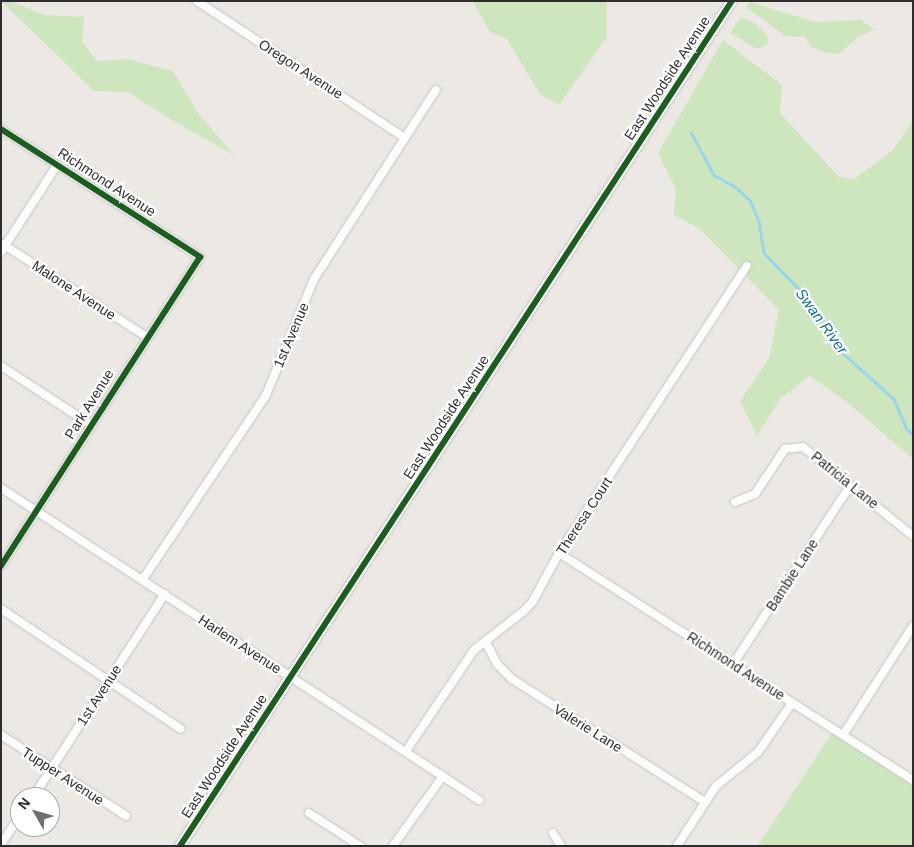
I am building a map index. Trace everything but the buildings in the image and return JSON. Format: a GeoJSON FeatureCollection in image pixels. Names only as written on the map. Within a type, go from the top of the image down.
{"type":"FeatureCollection","features":[{"type":"Feature","properties":{"kind":"main road","name":"East Woodside Avenue"},"geometry":{"type":"LineString","coordinates":[[180,846],[732,1]]}},
{"type":"Feature","properties":{"kind":"street","name":"Oregon Avenue"},"geometry":{"type":"LineString","coordinates":[[197,1],[405,138]]}},
{"type":"Feature","properties":{"kind":"street","name":"1st Avenue"},"geometry":{"type":"LineString","coordinates":[[143,580],[266,395],[314,279],[436,90]]}},
{"type":"Feature","properties":{"kind":"street","name":"Richmond Avenue"},"geometry":{"type":"LineString","coordinates":[[1,128],[200,257]]}},
{"type":"Feature","properties":{"kind":"street"},"geometry":{"type":"LineString","coordinates":[[3,247],[57,165]]}},
{"type":"Feature","properties":{"kind":"street","name":"Malone Avenue"},"geometry":{"type":"LineString","coordinates":[[3,247],[147,337]]}},
{"type":"Feature","properties":{"kind":"street","name":"Park Avenue"},"geometry":{"type":"LineString","coordinates":[[1,566],[200,257]]}},
{"type":"Feature","properties":{"kind":"street","name":"Theresa Court"},"geometry":{"type":"LineString","coordinates":[[406,751],[474,650],[524,611],[533,601],[559,553],[747,266]]}},
{"type":"Feature","properties":{"kind":"street"},"geometry":{"type":"LineString","coordinates":[[1,366],[91,425]]}},
{"type":"Feature","properties":{"kind":"street","name":"Patricia Lane"},"geometry":{"type":"LineString","coordinates":[[735,502],[755,494],[779,456],[785,450],[793,447],[803,448],[812,453],[913,536]]}},
{"type":"Feature","properties":{"kind":"street","name":"Bambie Lane"},"geometry":{"type":"LineString","coordinates":[[734,664],[850,486]]}},
{"type":"Feature","properties":{"kind":"street","name":"Harlem Avenue"},"geometry":{"type":"LineString","coordinates":[[1,488],[479,800]]}},
{"type":"Feature","properties":{"kind":"street","name":"Richmond Avenue"},"geometry":{"type":"LineString","coordinates":[[559,553],[913,780]]}},
{"type":"Feature","properties":{"kind":"street","name":"1st Avenue"},"geometry":{"type":"LineString","coordinates":[[40,787],[165,594]]}},
{"type":"Feature","properties":{"kind":"street"},"geometry":{"type":"LineString","coordinates":[[1,609],[181,729]]}},
{"type":"Feature","properties":{"kind":"street"},"geometry":{"type":"LineString","coordinates":[[843,734],[913,626]]}},
{"type":"Feature","properties":{"kind":"street","name":"Valerie Lane"},"geometry":{"type":"LineString","coordinates":[[485,641],[497,664],[512,679],[705,802]]}},
{"type":"Feature","properties":{"kind":"street"},"geometry":{"type":"LineString","coordinates":[[677,846],[723,778],[751,760],[792,703]]}},
{"type":"Feature","properties":{"kind":"street","name":"Tupper Avenue"},"geometry":{"type":"LineString","coordinates":[[1,735],[126,816]]}},
{"type":"Feature","properties":{"kind":"street"},"geometry":{"type":"LineString","coordinates":[[393,846],[443,776]]}},
{"type":"Feature","properties":{"kind":"street"},"geometry":{"type":"LineString","coordinates":[[309,814],[360,846]]}},
{"type":"Feature","properties":{"kind":"street"},"geometry":{"type":"LineString","coordinates":[[1,844],[10,831]]}},
{"type":"Feature","properties":{"kind":"street"},"geometry":{"type":"LineString","coordinates":[[553,833],[561,846]]}},
{"type":"Feature","properties":{"kind":"green space"},"geometry":{"type":"Polygon","coordinates":[[[1,1],[11,1],[44,15],[84,17],[82,42],[97,61],[126,59],[173,71],[198,113],[234,155],[175,122],[128,92],[94,91],[1,1]]]}},
{"type":"Feature","properties":{"kind":"green space"},"geometry":{"type":"Polygon","coordinates":[[[473,1],[607,1],[607,37],[559,105],[540,94],[507,39],[490,32],[473,1]]]}},
{"type":"Feature","properties":{"kind":"green space"},"geometry":{"type":"Polygon","coordinates":[[[750,2],[815,22],[861,20],[874,29],[856,39],[839,54],[824,52],[811,47],[805,37],[785,36],[746,7],[750,2]]]}},
{"type":"Feature","properties":{"kind":"green space"},"geometry":{"type":"Polygon","coordinates":[[[741,17],[756,24],[765,33],[768,39],[767,45],[757,49],[730,33],[741,17]]]}},
{"type":"Feature","properties":{"kind":"green space"},"geometry":{"type":"Polygon","coordinates":[[[723,40],[782,85],[780,113],[839,177],[854,179],[892,151],[913,121],[913,459],[848,403],[810,376],[780,399],[757,436],[740,401],[769,358],[779,310],[699,228],[674,215],[676,190],[658,153],[723,40]]]}},
{"type":"Feature","properties":{"kind":"green space"},"geometry":{"type":"Polygon","coordinates":[[[833,731],[913,782],[913,846],[758,846],[833,731]]]}},
{"type":"Feature","properties":{"kind":"waterway","name":"Swan River"},"geometry":{"type":"LineString","coordinates":[[691,132],[714,175],[734,186],[750,200],[759,221],[764,253],[809,299],[845,355],[894,399],[907,429],[913,434]]}},
{"type":"Feature","properties":{"kind":"cycle path"},"geometry":{"type":"LineString","coordinates":[[180,846],[732,1]]}},
{"type":"Feature","properties":{"kind":"cycle path"},"geometry":{"type":"LineString","coordinates":[[1,129],[200,257],[1,566]]}}]}
